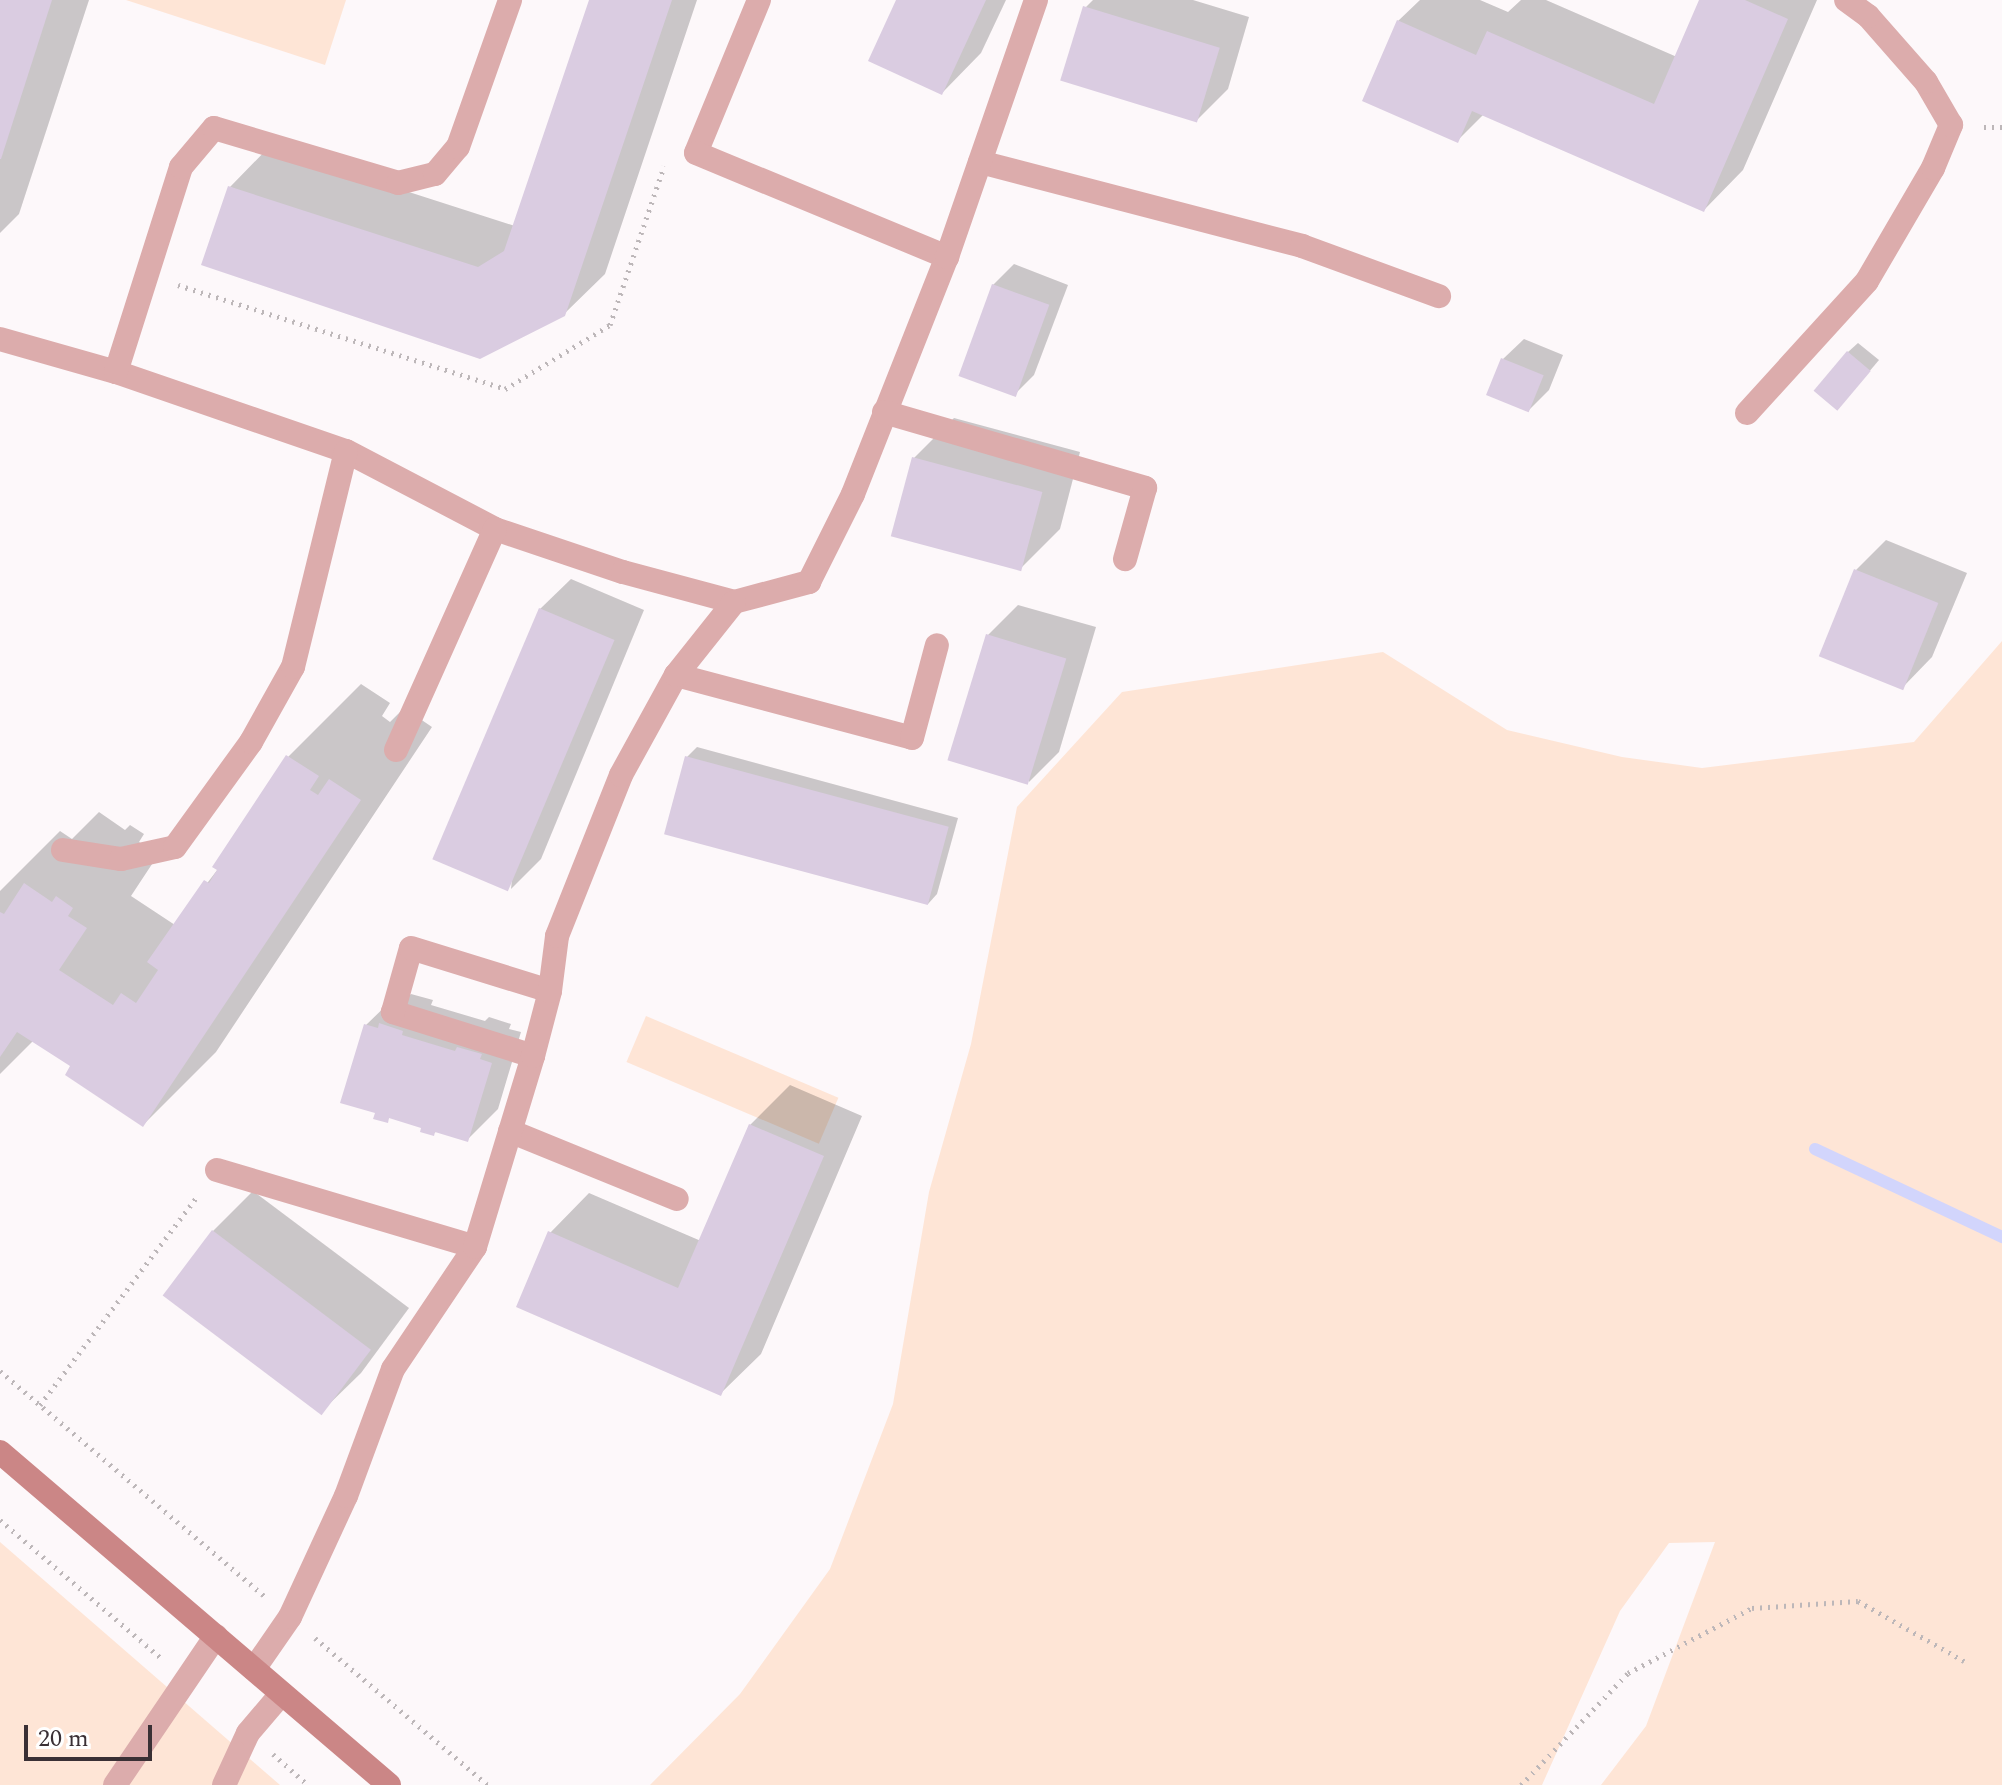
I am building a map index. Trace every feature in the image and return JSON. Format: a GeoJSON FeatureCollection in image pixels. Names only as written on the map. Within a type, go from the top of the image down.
{"type":"FeatureCollection","features":[{"type":"Feature","properties":{"kind":"main road"},"geometry":{"type":"LineString","coordinates":[[0,1452],[389,1785]]}},
{"type":"Feature","properties":{"kind":"lane"},"geometry":{"type":"LineString","coordinates":[[116,372],[181,167],[214,128],[398,183],[435,174],[458,147],[510,0]]}},
{"type":"Feature","properties":{"kind":"lane"},"geometry":{"type":"LineString","coordinates":[[759,0],[696,153],[947,257]]}},
{"type":"Feature","properties":{"kind":"lane"},"geometry":{"type":"LineString","coordinates":[[0,339],[116,372],[346,451],[495,529],[623,572],[734,602],[809,582],[853,494],[947,257],[1036,0]]}},
{"type":"Feature","properties":{"kind":"lane"},"geometry":{"type":"LineString","coordinates":[[1747,413],[1867,281],[1933,168],[1951,125],[1926,82],[1868,16],[1846,0]]}},
{"type":"Feature","properties":{"kind":"lane"},"geometry":{"type":"LineString","coordinates":[[980,162],[1302,246],[1439,296]]}},
{"type":"Feature","properties":{"kind":"lane"},"geometry":{"type":"LineString","coordinates":[[884,412],[1145,488],[1125,559]]}},
{"type":"Feature","properties":{"kind":"lane"},"geometry":{"type":"LineString","coordinates":[[63,850],[121,859],[175,847],[251,742],[293,667],[346,451]]}},
{"type":"Feature","properties":{"kind":"lane"},"geometry":{"type":"LineString","coordinates":[[396,750],[495,529]]}},
{"type":"Feature","properties":{"kind":"lane"},"geometry":{"type":"LineString","coordinates":[[254,1669],[290,1617],[346,1496],[393,1369],[475,1247],[533,1056],[550,991],[557,936],[615,789],[676,675],[734,602]]}},
{"type":"Feature","properties":{"kind":"lane"},"geometry":{"type":"LineString","coordinates":[[676,675],[912,738],[937,645]]}},
{"type":"Feature","properties":{"kind":"lane"},"geometry":{"type":"LineString","coordinates":[[533,1056],[393,1012],[411,948],[550,991]]}},
{"type":"Feature","properties":{"kind":"lane"},"geometry":{"type":"LineString","coordinates":[[510,1131],[677,1199]]}},
{"type":"Feature","properties":{"kind":"lane"},"geometry":{"type":"LineString","coordinates":[[217,1170],[475,1247]]}},
{"type":"Feature","properties":{"kind":"lane"},"geometry":{"type":"LineString","coordinates":[[115,1785],[216,1636]]}},
{"type":"Feature","properties":{"kind":"lane"},"geometry":{"type":"LineString","coordinates":[[224,1785],[248,1733],[282,1693]]}},
{"type":"Feature","properties":{"kind":"path"},"geometry":{"type":"LineString","coordinates":[[146,275],[505,389],[610,325],[665,163]]}},
{"type":"Feature","properties":{"kind":"path"},"geometry":{"type":"LineString","coordinates":[[40,1405],[217,1170]]}},
{"type":"Feature","properties":{"kind":"path"},"geometry":{"type":"LineString","coordinates":[[0,1371],[488,1785]]}},
{"type":"Feature","properties":{"kind":"path"},"geometry":{"type":"LineString","coordinates":[[0,1520],[188,1681]]}},
{"type":"Feature","properties":{"kind":"path"},"geometry":{"type":"LineString","coordinates":[[1521,1785],[1628,1673],[1752,1608],[1858,1601],[1964,1661]]}},
{"type":"Feature","properties":{"kind":"path"},"geometry":{"type":"LineString","coordinates":[[248,1733],[308,1785]]}},
{"type":"Feature","properties":{"kind":"shaded area"},"geometry":{"type":"Polygon","coordinates":[[[126,0],[346,0],[325,65],[126,0]]]}},
{"type":"Feature","properties":{"kind":"shaded area"},"geometry":{"type":"Polygon","coordinates":[[[2002,641],[2002,1785],[1601,1785],[1646,1726],[1715,1542],[1669,1543],[1620,1611],[1542,1785],[650,1785],[740,1694],[830,1569],[893,1404],[929,1192],[971,1044],[1017,807],[1122,692],[1383,652],[1507,730],[1622,757],[1702,768],[1914,742],[2002,641]]]}},
{"type":"Feature","properties":{"kind":"shaded area"},"geometry":{"type":"Polygon","coordinates":[[[646,1016],[838,1098],[819,1144],[626,1062],[646,1016]]]}},
{"type":"Feature","properties":{"kind":"shaded area"},"geometry":{"type":"Polygon","coordinates":[[[0,1542],[280,1785],[0,1785],[0,1542]]]}},
{"type":"Feature","properties":{"kind":"building"},"geometry":{"type":"Polygon","coordinates":[[[0,0],[52,0],[1,159],[0,159],[0,0]]]}},
{"type":"Feature","properties":{"kind":"building"},"geometry":{"type":"Polygon","coordinates":[[[589,0],[672,0],[565,316],[480,359],[201,265],[228,186],[478,267],[504,251],[589,0]]]}},
{"type":"Feature","properties":{"kind":"building"},"geometry":{"type":"Polygon","coordinates":[[[896,0],[986,0],[942,95],[868,61],[896,0]]]}},
{"type":"Feature","properties":{"kind":"building"},"geometry":{"type":"Polygon","coordinates":[[[1699,0],[1745,0],[1788,19],[1704,212],[1472,111],[1458,143],[1362,101],[1397,20],[1476,55],[1487,31],[1654,104],[1699,0]]]}},
{"type":"Feature","properties":{"kind":"building"},"geometry":{"type":"Polygon","coordinates":[[[1083,6],[1220,48],[1197,122],[1060,81],[1083,6]]]}},
{"type":"Feature","properties":{"kind":"building"},"geometry":{"type":"Polygon","coordinates":[[[992,284],[1049,305],[1016,397],[958,376],[992,284]]]}},
{"type":"Feature","properties":{"kind":"building"},"geometry":{"type":"Polygon","coordinates":[[[1847,351],[1871,371],[1837,411],[1814,391],[1847,351]]]}},
{"type":"Feature","properties":{"kind":"building"},"geometry":{"type":"Polygon","coordinates":[[[1501,358],[1544,375],[1529,412],[1486,395],[1501,358]]]}},
{"type":"Feature","properties":{"kind":"building"},"geometry":{"type":"Polygon","coordinates":[[[912,457],[1042,492],[1021,571],[891,536],[912,457]]]}},
{"type":"Feature","properties":{"kind":"building"},"geometry":{"type":"Polygon","coordinates":[[[1854,569],[1938,603],[1903,690],[1819,656],[1854,569]]]}},
{"type":"Feature","properties":{"kind":"building"},"geometry":{"type":"Polygon","coordinates":[[[539,608],[614,640],[508,891],[432,859],[539,608]]]}},
{"type":"Feature","properties":{"kind":"building"},"geometry":{"type":"Polygon","coordinates":[[[986,634],[1066,659],[1028,785],[947,760],[986,634]]]}},
{"type":"Feature","properties":{"kind":"building"},"geometry":{"type":"Polygon","coordinates":[[[286,755],[319,776],[310,790],[318,795],[329,779],[361,800],[143,1127],[65,1075],[70,1066],[17,1032],[0,1057],[0,912],[4,914],[24,883],[52,902],[56,896],[73,908],[68,916],[87,928],[59,970],[113,1005],[121,993],[136,1003],[158,970],[147,962],[204,880],[209,883],[217,870],[212,867],[286,755]]]}},
{"type":"Feature","properties":{"kind":"building"},"geometry":{"type":"Polygon","coordinates":[[[685,756],[949,827],[928,905],[664,834],[685,756]]]}},
{"type":"Feature","properties":{"kind":"building"},"geometry":{"type":"Polygon","coordinates":[[[379,1023],[403,1031],[402,1035],[455,1051],[457,1047],[482,1054],[480,1059],[492,1063],[468,1142],[435,1132],[434,1136],[420,1132],[421,1128],[389,1118],[388,1123],[373,1119],[375,1113],[340,1103],[364,1024],[378,1028],[379,1023]]]}},
{"type":"Feature","properties":{"kind":"building"},"geometry":{"type":"Polygon","coordinates":[[[749,1124],[824,1156],[721,1396],[516,1307],[548,1231],[678,1288],[749,1124]]]}},
{"type":"Feature","properties":{"kind":"building"},"geometry":{"type":"Polygon","coordinates":[[[212,1230],[371,1350],[322,1415],[163,1295],[212,1230]]]}},
{"type":"Feature","properties":{"kind":"waterway"},"geometry":{"type":"LineString","coordinates":[[1815,1149],[2002,1237]]}}]}
